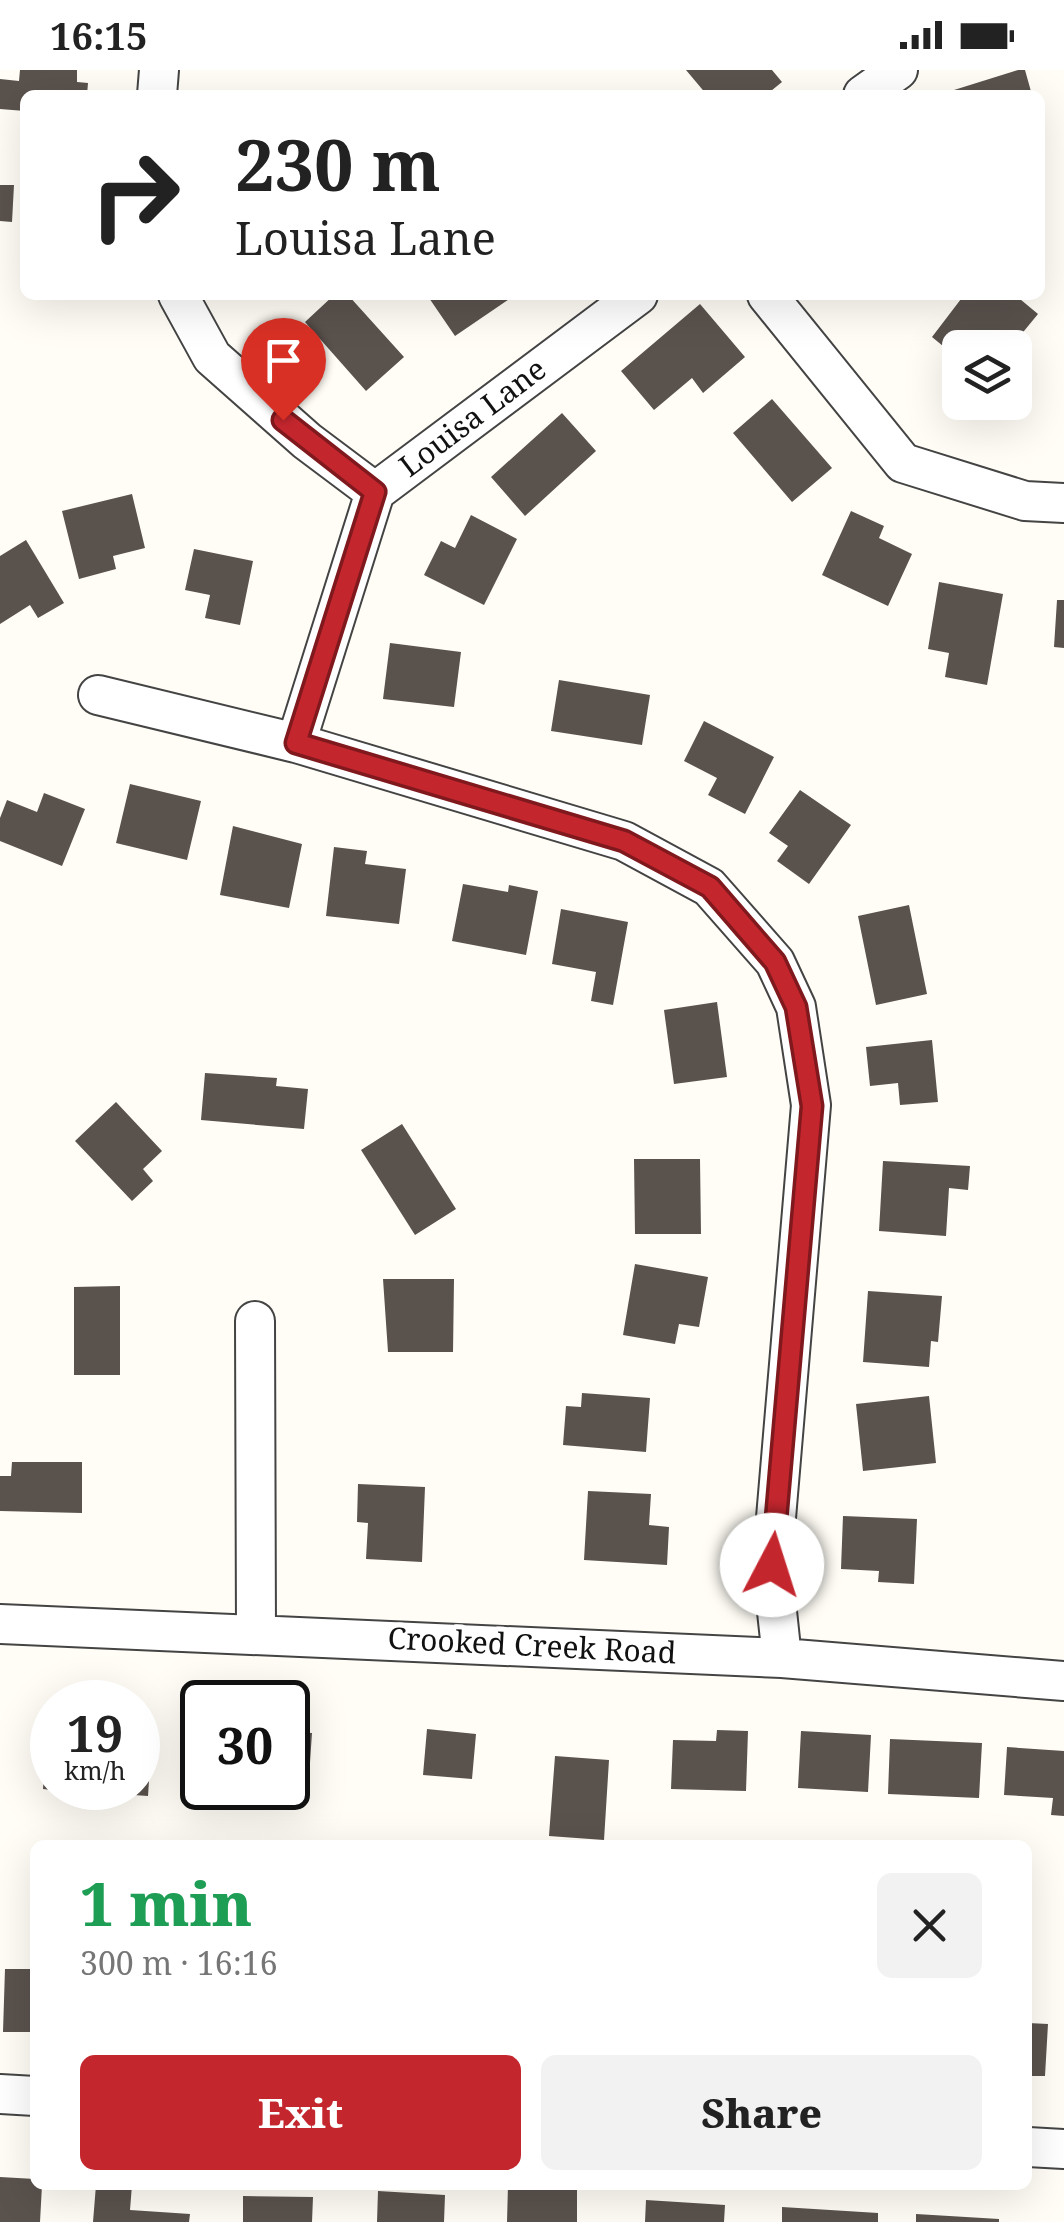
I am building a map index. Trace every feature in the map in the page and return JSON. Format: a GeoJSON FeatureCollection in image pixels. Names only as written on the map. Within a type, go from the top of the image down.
{"type":"FeatureCollection","features":[{"type":"Feature","properties":{"kind":"street"},"geometry":{"type":"LineString","coordinates":[[870,90],[898,70]]}},
{"type":"Feature","properties":{"kind":"street"},"geometry":{"type":"LineString","coordinates":[[181,300],[212,357],[307,441],[375,492]]}},
{"type":"Feature","properties":{"kind":"street","name":"Louisa Lane"},"geometry":{"type":"LineString","coordinates":[[296,743],[375,492],[631,300]]}},
{"type":"Feature","properties":{"kind":"street"},"geometry":{"type":"LineString","coordinates":[[771,300],[904,463],[1025,502],[1064,503]]}},
{"type":"Feature","properties":{"kind":"street"},"geometry":{"type":"LineString","coordinates":[[98,695],[296,743],[624,841],[710,887],[775,962],[796,1007],[812,1106],[772,1565],[782,1658]]}},
{"type":"Feature","properties":{"kind":"street"},"geometry":{"type":"LineString","coordinates":[[255,1321],[256,1633]]}},
{"type":"Feature","properties":{"kind":"street","name":"Crooked Creek Road"},"geometry":{"type":"LineString","coordinates":[[0,1624],[782,1658],[1064,1681]]}},
{"type":"Feature","properties":{"kind":"street"},"geometry":{"type":"LineString","coordinates":[[0,2094],[30,2096]]}},
{"type":"Feature","properties":{"kind":"street"},"geometry":{"type":"LineString","coordinates":[[1032,2147],[1064,2149]]}},
{"type":"Feature","properties":{"kind":"building"},"geometry":{"type":"Polygon","coordinates":[[[20,70],[77,70],[77,82],[88,83],[87,90],[20,90],[20,111],[0,109],[0,79],[19,81],[20,70]]]}},
{"type":"Feature","properties":{"kind":"building"},"geometry":{"type":"Polygon","coordinates":[[[686,70],[772,70],[782,82],[772,90],[703,90],[686,70]]]}},
{"type":"Feature","properties":{"kind":"building"},"geometry":{"type":"Polygon","coordinates":[[[1025,70],[1031,90],[954,90],[1025,70]]]}},
{"type":"Feature","properties":{"kind":"building"},"geometry":{"type":"Polygon","coordinates":[[[0,185],[14,185],[12,222],[0,221],[0,185]]]}},
{"type":"Feature","properties":{"kind":"building"},"geometry":{"type":"Polygon","coordinates":[[[329,300],[353,300],[404,357],[366,391],[305,322],[329,300]]]}},
{"type":"Feature","properties":{"kind":"building"},"geometry":{"type":"Polygon","coordinates":[[[430,300],[508,300],[455,336],[430,300]]]}},
{"type":"Feature","properties":{"kind":"building"},"geometry":{"type":"Polygon","coordinates":[[[960,300],[1021,300],[1038,314],[1025,330],[942,330],[942,345],[932,337],[960,300]]]}},
{"type":"Feature","properties":{"kind":"building"},"geometry":{"type":"Polygon","coordinates":[[[700,304],[745,357],[703,393],[692,378],[654,410],[621,371],[700,304]]]}},
{"type":"Feature","properties":{"kind":"building"},"geometry":{"type":"Polygon","coordinates":[[[772,399],[832,468],[792,502],[733,433],[772,399]]]}},
{"type":"Feature","properties":{"kind":"building"},"geometry":{"type":"Polygon","coordinates":[[[562,413],[596,451],[525,516],[491,477],[562,413]]]}},
{"type":"Feature","properties":{"kind":"building"},"geometry":{"type":"Polygon","coordinates":[[[132,494],[145,548],[113,556],[116,569],[79,579],[62,511],[132,494]]]}},
{"type":"Feature","properties":{"kind":"building"},"geometry":{"type":"Polygon","coordinates":[[[851,511],[884,526],[879,538],[912,554],[888,606],[822,575],[851,511]]]}},
{"type":"Feature","properties":{"kind":"building"},"geometry":{"type":"Polygon","coordinates":[[[471,515],[517,539],[484,605],[424,575],[441,541],[455,548],[471,515]]]}},
{"type":"Feature","properties":{"kind":"building"},"geometry":{"type":"Polygon","coordinates":[[[26,540],[64,603],[38,618],[30,605],[0,624],[0,556],[26,540]]]}},
{"type":"Feature","properties":{"kind":"building"},"geometry":{"type":"Polygon","coordinates":[[[194,549],[253,561],[240,625],[205,618],[210,595],[185,590],[194,549]]]}},
{"type":"Feature","properties":{"kind":"building"},"geometry":{"type":"Polygon","coordinates":[[[939,582],[1003,594],[987,685],[945,677],[949,653],[928,649],[939,582]]]}},
{"type":"Feature","properties":{"kind":"building"},"geometry":{"type":"Polygon","coordinates":[[[1057,600],[1064,600],[1064,648],[1054,647],[1057,600]]]}},
{"type":"Feature","properties":{"kind":"building"},"geometry":{"type":"Polygon","coordinates":[[[390,643],[461,652],[454,707],[383,699],[390,643]]]}},
{"type":"Feature","properties":{"kind":"building"},"geometry":{"type":"Polygon","coordinates":[[[559,680],[650,695],[642,745],[551,731],[559,680]]]}},
{"type":"Feature","properties":{"kind":"building"},"geometry":{"type":"Polygon","coordinates":[[[704,721],[774,757],[745,814],[708,795],[717,778],[684,761],[704,721]]]}},
{"type":"Feature","properties":{"kind":"building"},"geometry":{"type":"Polygon","coordinates":[[[130,784],[201,801],[187,860],[116,843],[130,784]]]}},
{"type":"Feature","properties":{"kind":"building"},"geometry":{"type":"Polygon","coordinates":[[[800,790],[851,825],[809,884],[777,861],[788,846],[769,833],[800,790]]]}},
{"type":"Feature","properties":{"kind":"building"},"geometry":{"type":"Polygon","coordinates":[[[44,793],[85,809],[62,866],[0,841],[0,818],[7,800],[37,812],[44,793]]]}},
{"type":"Feature","properties":{"kind":"building"},"geometry":{"type":"Polygon","coordinates":[[[233,826],[302,844],[289,908],[220,895],[233,826]]]}},
{"type":"Feature","properties":{"kind":"building"},"geometry":{"type":"Polygon","coordinates":[[[334,847],[367,851],[365,864],[406,869],[399,924],[326,916],[334,847]]]}},
{"type":"Feature","properties":{"kind":"building"},"geometry":{"type":"Polygon","coordinates":[[[463,884],[508,892],[509,885],[538,891],[526,955],[452,941],[463,884]]]}},
{"type":"Feature","properties":{"kind":"building"},"geometry":{"type":"Polygon","coordinates":[[[909,905],[927,994],[876,1005],[858,916],[909,905]]]}},
{"type":"Feature","properties":{"kind":"building"},"geometry":{"type":"Polygon","coordinates":[[[561,909],[628,922],[613,1005],[591,1001],[596,972],[552,964],[561,909]]]}},
{"type":"Feature","properties":{"kind":"building"},"geometry":{"type":"Polygon","coordinates":[[[717,1002],[727,1077],[674,1084],[664,1010],[717,1002]]]}},
{"type":"Feature","properties":{"kind":"building"},"geometry":{"type":"Polygon","coordinates":[[[932,1040],[938,1102],[900,1105],[898,1083],[870,1086],[866,1047],[932,1040]]]}},
{"type":"Feature","properties":{"kind":"building"},"geometry":{"type":"Polygon","coordinates":[[[205,1073],[277,1078],[276,1086],[308,1089],[304,1129],[201,1120],[205,1073]]]}},
{"type":"Feature","properties":{"kind":"building"},"geometry":{"type":"Polygon","coordinates":[[[116,1102],[162,1151],[143,1169],[153,1181],[132,1201],[75,1141],[116,1102]]]}},
{"type":"Feature","properties":{"kind":"building"},"geometry":{"type":"Polygon","coordinates":[[[402,1124],[456,1209],[415,1235],[361,1150],[402,1124]]]}},
{"type":"Feature","properties":{"kind":"building"},"geometry":{"type":"Polygon","coordinates":[[[634,1159],[700,1159],[701,1234],[635,1234],[634,1159]]]}},
{"type":"Feature","properties":{"kind":"building"},"geometry":{"type":"Polygon","coordinates":[[[883,1161],[970,1166],[968,1190],[949,1188],[946,1236],[879,1231],[883,1161]]]}},
{"type":"Feature","properties":{"kind":"building"},"geometry":{"type":"Polygon","coordinates":[[[635,1264],[708,1277],[699,1327],[679,1324],[675,1344],[623,1335],[635,1264]]]}},
{"type":"Feature","properties":{"kind":"building"},"geometry":{"type":"Polygon","coordinates":[[[383,1279],[454,1279],[453,1352],[388,1352],[383,1279]]]}},
{"type":"Feature","properties":{"kind":"building"},"geometry":{"type":"Polygon","coordinates":[[[120,1286],[120,1375],[74,1375],[74,1287],[120,1286]]]}},
{"type":"Feature","properties":{"kind":"building"},"geometry":{"type":"Polygon","coordinates":[[[868,1291],[942,1296],[938,1342],[931,1341],[929,1367],[863,1362],[868,1291]]]}},
{"type":"Feature","properties":{"kind":"building"},"geometry":{"type":"Polygon","coordinates":[[[582,1393],[650,1398],[646,1452],[563,1445],[566,1406],[581,1407],[582,1393]]]}},
{"type":"Feature","properties":{"kind":"building"},"geometry":{"type":"Polygon","coordinates":[[[929,1396],[936,1463],[863,1471],[856,1404],[929,1396]]]}},
{"type":"Feature","properties":{"kind":"building"},"geometry":{"type":"Polygon","coordinates":[[[12,1462],[82,1462],[82,1513],[0,1511],[0,1476],[11,1476],[12,1462]]]}},
{"type":"Feature","properties":{"kind":"building"},"geometry":{"type":"Polygon","coordinates":[[[358,1484],[425,1487],[422,1562],[366,1559],[368,1523],[357,1522],[358,1484]]]}},
{"type":"Feature","properties":{"kind":"building"},"geometry":{"type":"Polygon","coordinates":[[[588,1491],[651,1494],[649,1525],[669,1527],[667,1565],[584,1560],[588,1491]]]}},
{"type":"Feature","properties":{"kind":"building"},"geometry":{"type":"Polygon","coordinates":[[[843,1516],[917,1519],[914,1584],[878,1582],[879,1571],[841,1569],[843,1516]]]}},
{"type":"Feature","properties":{"kind":"building"},"geometry":{"type":"Polygon","coordinates":[[[427,1729],[476,1734],[472,1779],[423,1775],[427,1729]]]}},
{"type":"Feature","properties":{"kind":"building"},"geometry":{"type":"Polygon","coordinates":[[[717,1730],[748,1731],[746,1791],[671,1789],[673,1740],[716,1741],[717,1730]]]}},
{"type":"Feature","properties":{"kind":"building"},"geometry":{"type":"Polygon","coordinates":[[[801,1731],[871,1735],[868,1792],[798,1788],[801,1731]]]}},
{"type":"Feature","properties":{"kind":"building"},"geometry":{"type":"Polygon","coordinates":[[[890,1739],[982,1743],[979,1798],[888,1794],[890,1739]]]}},
{"type":"Feature","properties":{"kind":"building"},"geometry":{"type":"Polygon","coordinates":[[[1007,1747],[1064,1751],[1064,1816],[1051,1815],[1053,1798],[1004,1795],[1007,1747]]]}},
{"type":"Feature","properties":{"kind":"building"},"geometry":{"type":"Polygon","coordinates":[[[555,1756],[609,1760],[604,1840],[549,1836],[555,1756]]]}},
{"type":"Feature","properties":{"kind":"building"},"geometry":{"type":"Polygon","coordinates":[[[5,1969],[30,1969],[30,2032],[3,2032],[5,1969]]]}},
{"type":"Feature","properties":{"kind":"building"},"geometry":{"type":"Polygon","coordinates":[[[1032,2023],[1048,2024],[1045,2076],[1032,2076],[1032,2023]]]}},
{"type":"Feature","properties":{"kind":"building"},"geometry":{"type":"Polygon","coordinates":[[[0,2177],[30,2179],[30,2190],[42,2190],[40,2222],[0,2222],[0,2177]]]}},
{"type":"Feature","properties":{"kind":"building"},"geometry":{"type":"Polygon","coordinates":[[[96,2190],[132,2190],[130,2210],[190,2214],[189,2222],[93,2222],[96,2190]]]}},
{"type":"Feature","properties":{"kind":"building"},"geometry":{"type":"Polygon","coordinates":[[[508,2190],[577,2190],[577,2222],[507,2222],[508,2190]]]}},
{"type":"Feature","properties":{"kind":"building"},"geometry":{"type":"Polygon","coordinates":[[[378,2191],[445,2195],[444,2222],[377,2222],[378,2191]]]}},
{"type":"Feature","properties":{"kind":"building"},"geometry":{"type":"Polygon","coordinates":[[[243,2196],[313,2197],[312,2222],[243,2222],[243,2196]]]}},
{"type":"Feature","properties":{"kind":"building"},"geometry":{"type":"Polygon","coordinates":[[[646,2200],[725,2205],[724,2222],[645,2222],[646,2200]]]}},
{"type":"Feature","properties":{"kind":"building"},"geometry":{"type":"Polygon","coordinates":[[[782,2207],[878,2213],[878,2222],[782,2222],[782,2207]]]}},
{"type":"Feature","properties":{"kind":"building"},"geometry":{"type":"Polygon","coordinates":[[[916,2214],[999,2219],[999,2222],[916,2222],[916,2214]]]}},
{"type":"Feature","properties":{"kind":"route"},"geometry":{"type":"LineString","coordinates":[[283,420],[375,492],[296,743],[624,841],[710,887],[775,962],[796,1007],[812,1106],[772,1565]]}}]}
